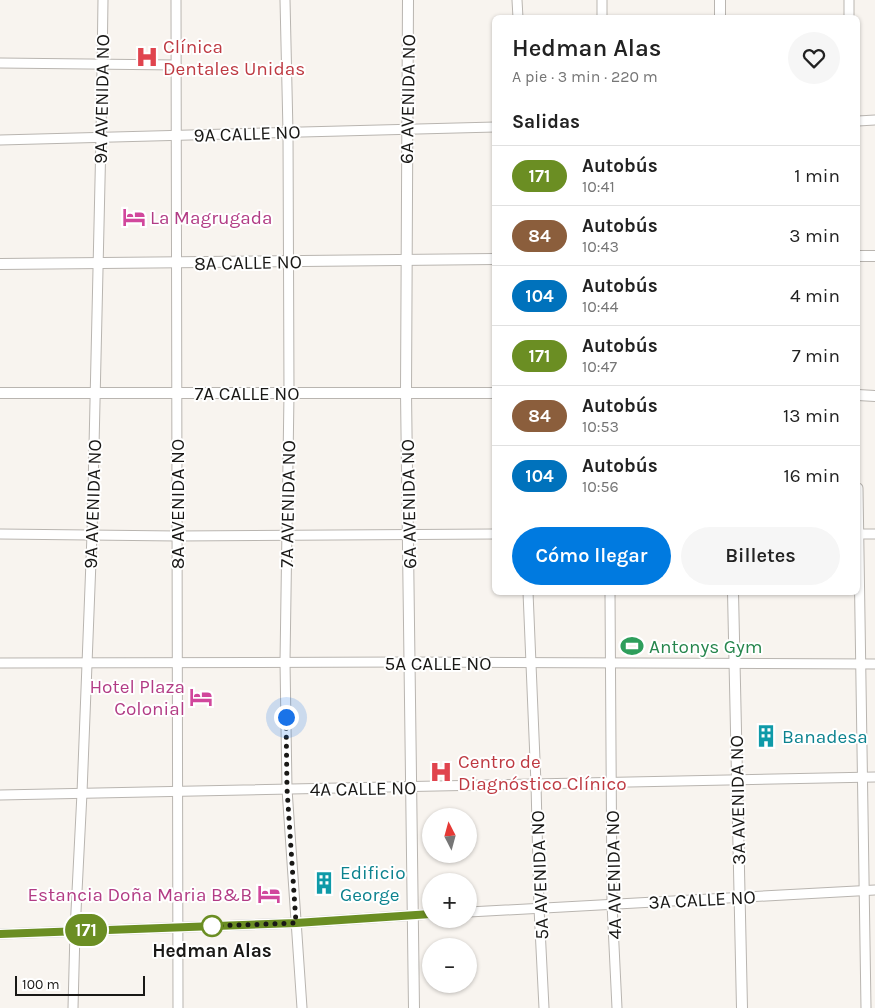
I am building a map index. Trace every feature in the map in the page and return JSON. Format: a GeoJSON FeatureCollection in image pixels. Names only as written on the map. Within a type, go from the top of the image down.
{"type":"FeatureCollection","features":[{"type":"Feature","properties":{"kind":"street","name":"9A AVENIDA NO"},"geometry":{"type":"LineString","coordinates":[[73,1008],[92,535],[103,0]]}},
{"type":"Feature","properties":{"kind":"street","name":"8A AVENIDA NO"},"geometry":{"type":"LineString","coordinates":[[176,0],[178,1008]]}},
{"type":"Feature","properties":{"kind":"street","name":"7A AVENIDA NO"},"geometry":{"type":"LineString","coordinates":[[285,0],[290,394],[285,662],[287,789],[302,1008]]}},
{"type":"Feature","properties":{"kind":"street","name":"6A AVENIDA NO"},"geometry":{"type":"LineString","coordinates":[[408,0],[406,393],[414,1008]]}},
{"type":"Feature","properties":{"kind":"street"},"geometry":{"type":"LineString","coordinates":[[517,0],[518,15]]}},
{"type":"Feature","properties":{"kind":"street"},"geometry":{"type":"LineString","coordinates":[[602,0],[602,15]]}},
{"type":"Feature","properties":{"kind":"street"},"geometry":{"type":"LineString","coordinates":[[720,0],[720,15]]}},
{"type":"Feature","properties":{"kind":"street"},"geometry":{"type":"LineString","coordinates":[[849,0],[849,15]]}},
{"type":"Feature","properties":{"kind":"street"},"geometry":{"type":"LineString","coordinates":[[0,63],[176,65]]}},
{"type":"Feature","properties":{"kind":"street"},"geometry":{"type":"LineString","coordinates":[[860,120],[875,120]]}},
{"type":"Feature","properties":{"kind":"street","name":"9A CALLE NO"},"geometry":{"type":"LineString","coordinates":[[0,140],[492,127]]}},
{"type":"Feature","properties":{"kind":"street"},"geometry":{"type":"LineString","coordinates":[[860,256],[875,256]]}},
{"type":"Feature","properties":{"kind":"street","name":"8A CALLE NO"},"geometry":{"type":"LineString","coordinates":[[0,264],[492,259]]}},
{"type":"Feature","properties":{"kind":"street","name":"7A CALLE NO"},"geometry":{"type":"LineString","coordinates":[[0,393],[492,393]]}},
{"type":"Feature","properties":{"kind":"street"},"geometry":{"type":"LineString","coordinates":[[860,395],[875,396]]}},
{"type":"Feature","properties":{"kind":"street"},"geometry":{"type":"LineString","coordinates":[[0,534],[177,536],[492,534]]}},
{"type":"Feature","properties":{"kind":"street"},"geometry":{"type":"LineString","coordinates":[[860,534],[875,534]]}},
{"type":"Feature","properties":{"kind":"street","name":"5A AVENIDA NO"},"geometry":{"type":"LineString","coordinates":[[528,595],[544,1008]]}},
{"type":"Feature","properties":{"kind":"street","name":"4A AVENIDA NO"},"geometry":{"type":"LineString","coordinates":[[610,595],[612,904],[617,1008]]}},
{"type":"Feature","properties":{"kind":"street","name":"3A AVENIDA NO"},"geometry":{"type":"LineString","coordinates":[[733,595],[742,1008]]}},
{"type":"Feature","properties":{"kind":"street"},"geometry":{"type":"LineString","coordinates":[[859,595],[866,1008]]}},
{"type":"Feature","properties":{"kind":"street","name":"5A CALLE NO"},"geometry":{"type":"LineString","coordinates":[[0,663],[875,664]]}},
{"type":"Feature","properties":{"kind":"street","name":"4A CALLE NO"},"geometry":{"type":"LineString","coordinates":[[0,795],[875,777]]}},
{"type":"Feature","properties":{"kind":"street","name":"3A CALLE NO"},"geometry":{"type":"LineString","coordinates":[[477,912],[875,890]]}},
{"type":"Feature","properties":{"kind":"street"},"geometry":{"type":"LineString","coordinates":[[0,934],[296,923],[422,914]]}},
{"type":"Feature","properties":{"kind":"bus line","name":"171"},"geometry":{"type":"LineString","coordinates":[[0,934],[296,923],[422,915]]}},
{"type":"Feature","properties":{"kind":"place","name":"Clínica Dentales Unidas"},"geometry":{"type":"Point","coordinates":[147,57]}},
{"type":"Feature","properties":{"kind":"place","name":"La Magrugada"},"geometry":{"type":"Point","coordinates":[134,217]}},
{"type":"Feature","properties":{"kind":"place","name":"Antonys Gym"},"geometry":{"type":"Point","coordinates":[632,646]}},
{"type":"Feature","properties":{"kind":"place","name":"Hotel Plaza Colonial"},"geometry":{"type":"Point","coordinates":[201,697]}},
{"type":"Feature","properties":{"kind":"place","name":"Banadesa"},"geometry":{"type":"Point","coordinates":[766,736]}},
{"type":"Feature","properties":{"kind":"place","name":"Centro de Diagnóstico Clínico"},"geometry":{"type":"Point","coordinates":[441,772]}},
{"type":"Feature","properties":{"kind":"place","name":"Edificio George"},"geometry":{"type":"Point","coordinates":[324,883]}},
{"type":"Feature","properties":{"kind":"place","name":"Estancia Doña Maria B&B"},"geometry":{"type":"Point","coordinates":[269,894]}},
{"type":"Feature","properties":{"kind":"place","name":"Hedman Alas"},"geometry":{"type":"Point","coordinates":[212,926]}},
{"type":"Feature","properties":{"kind":"route"},"geometry":{"type":"LineString","coordinates":[[212,926],[296,923],[287,789],[286,717]]}}]}
